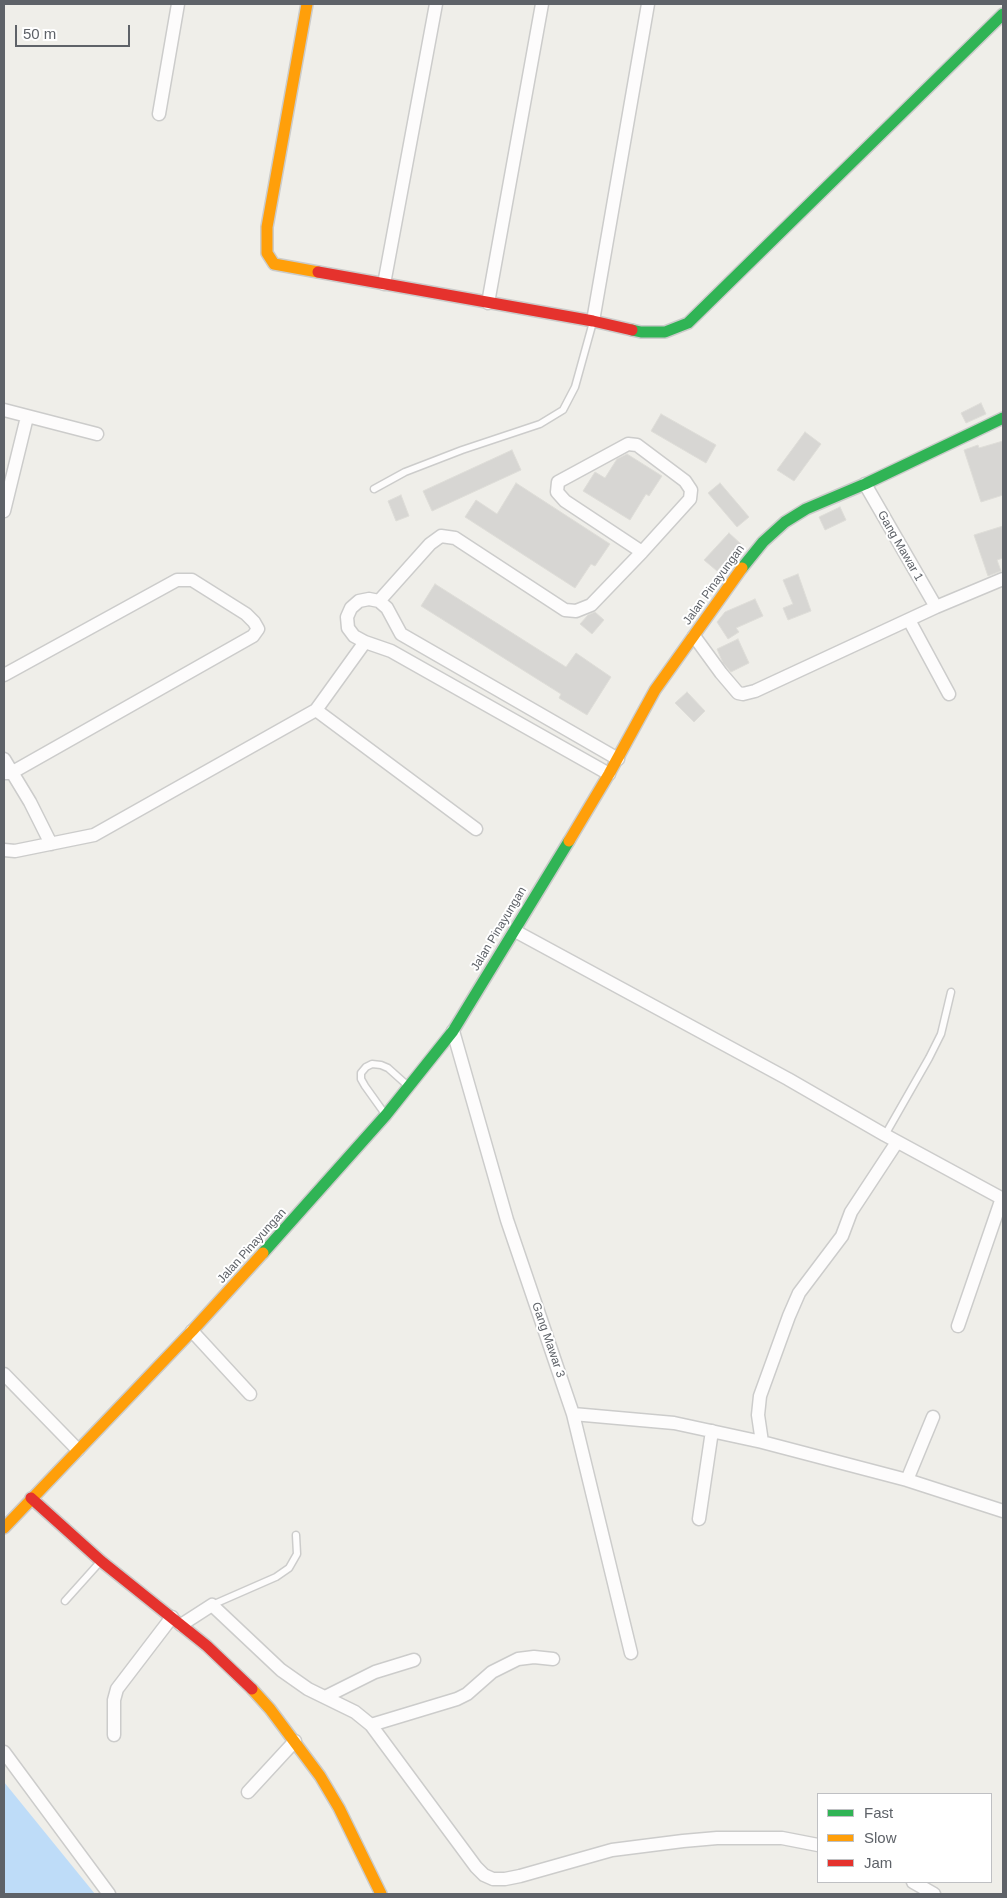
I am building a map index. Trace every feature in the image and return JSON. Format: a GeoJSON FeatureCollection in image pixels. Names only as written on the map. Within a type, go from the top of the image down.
{"type":"FeatureCollection","features":[{"type":"Feature","properties":{"kind":"street"},"geometry":{"type":"LineString","coordinates":[[159,114],[178,4]]}},
{"type":"Feature","properties":{"kind":"street"},"geometry":{"type":"LineString","coordinates":[[307,4],[267,227],[267,253],[274,264],[593,320],[641,332],[660,332],[676,329],[688,323],[1003,14]]}},
{"type":"Feature","properties":{"kind":"street"},"geometry":{"type":"LineString","coordinates":[[384,284],[436,4]]}},
{"type":"Feature","properties":{"kind":"street"},"geometry":{"type":"LineString","coordinates":[[488,303],[542,4]]}},
{"type":"Feature","properties":{"kind":"street"},"geometry":{"type":"LineString","coordinates":[[593,320],[648,4]]}},
{"type":"Feature","properties":{"kind":"street"},"geometry":{"type":"LineString","coordinates":[[4,410],[97,434]]}},
{"type":"Feature","properties":{"kind":"street"},"geometry":{"type":"LineString","coordinates":[[4,512],[7,488],[27,417]]}},
{"type":"Feature","properties":{"kind":"street","name":"Jalan Pinayungan"},"geometry":{"type":"LineString","coordinates":[[4,1528],[192,1331],[327,1183],[386,1115],[453,1031],[618,759],[655,690],[731,582],[763,542],[785,522],[806,508],[865,484],[1003,418]]}},
{"type":"Feature","properties":{"kind":"street"},"geometry":{"type":"LineString","coordinates":[[379,601],[430,544],[441,536],[454,538],[565,610],[576,611],[591,605],[642,552],[690,498],[691,490],[685,481],[637,445],[628,444],[558,482],[556,492],[565,501],[642,552]]}},
{"type":"Feature","properties":{"kind":"street","name":"Gang Mawar 1"},"geometry":{"type":"LineString","coordinates":[[865,484],[936,607]]}},
{"type":"Feature","properties":{"kind":"street"},"geometry":{"type":"LineString","coordinates":[[694,636],[721,673],[738,693],[743,694],[1003,579]]}},
{"type":"Feature","properties":{"kind":"street"},"geometry":{"type":"LineString","coordinates":[[4,675],[177,580],[192,580],[246,614],[258,629],[253,636],[7,773]]}},
{"type":"Feature","properties":{"kind":"street"},"geometry":{"type":"LineString","coordinates":[[609,774],[391,650],[365,642],[354,636],[348,628],[348,617],[351,608],[359,601],[369,599],[379,601],[387,608],[401,634],[618,759]]}},
{"type":"Feature","properties":{"kind":"street"},"geometry":{"type":"LineString","coordinates":[[909,620],[949,694]]}},
{"type":"Feature","properties":{"kind":"street"},"geometry":{"type":"LineString","coordinates":[[401,656],[411,640]]}},
{"type":"Feature","properties":{"kind":"street"},"geometry":{"type":"LineString","coordinates":[[4,850],[15,851],[94,835],[316,710],[365,642]]}},
{"type":"Feature","properties":{"kind":"street"},"geometry":{"type":"LineString","coordinates":[[316,710],[476,829]]}},
{"type":"Feature","properties":{"kind":"street"},"geometry":{"type":"LineString","coordinates":[[4,759],[7,773],[30,802],[51,844]]}},
{"type":"Feature","properties":{"kind":"street"},"geometry":{"type":"LineString","coordinates":[[515,931],[1002,1198],[958,1326]]}},
{"type":"Feature","properties":{"kind":"street","name":"Gang Mawar 3"},"geometry":{"type":"LineString","coordinates":[[453,1031],[507,1220],[573,1414],[631,1653]]}},
{"type":"Feature","properties":{"kind":"street"},"geometry":{"type":"LineString","coordinates":[[762,1442],[758,1415],[760,1396],[799,1293],[842,1236],[852,1212],[898,1142]]}},
{"type":"Feature","properties":{"kind":"street"},"geometry":{"type":"LineString","coordinates":[[192,1331],[250,1394]]}},
{"type":"Feature","properties":{"kind":"street"},"geometry":{"type":"LineString","coordinates":[[6,1378],[78,1450]]}},
{"type":"Feature","properties":{"kind":"street"},"geometry":{"type":"LineString","coordinates":[[573,1414],[674,1423],[762,1442],[907,1480],[1003,1511]]}},
{"type":"Feature","properties":{"kind":"street"},"geometry":{"type":"LineString","coordinates":[[907,1480],[933,1417]]}},
{"type":"Feature","properties":{"kind":"street"},"geometry":{"type":"LineString","coordinates":[[699,1519],[712,1432]]}},
{"type":"Feature","properties":{"kind":"street"},"geometry":{"type":"LineString","coordinates":[[31,1498],[101,1561],[207,1646],[250,1686],[295,1741],[320,1776],[339,1808],[381,1894]]}},
{"type":"Feature","properties":{"kind":"street"},"geometry":{"type":"LineString","coordinates":[[114,1735],[114,1700],[118,1689],[176,1621],[212,1605],[281,1670],[308,1689],[355,1712],[371,1725],[476,1867],[484,1875],[493,1879],[520,1876],[612,1850],[683,1841],[716,1838],[782,1838],[817,1845]]}},
{"type":"Feature","properties":{"kind":"street"},"geometry":{"type":"LineString","coordinates":[[371,1725],[457,1699],[467,1694],[492,1672],[518,1659],[534,1657],[553,1659]]}},
{"type":"Feature","properties":{"kind":"street"},"geometry":{"type":"LineString","coordinates":[[326,1697],[375,1672],[414,1660]]}},
{"type":"Feature","properties":{"kind":"street"},"geometry":{"type":"LineString","coordinates":[[248,1792],[295,1741]]}},
{"type":"Feature","properties":{"kind":"street"},"geometry":{"type":"LineString","coordinates":[[4,1752],[109,1894]]}},
{"type":"Feature","properties":{"kind":"street"},"geometry":{"type":"LineString","coordinates":[[915,1883],[934,1894]]}},
{"type":"Feature","properties":{"kind":"lane"},"geometry":{"type":"LineString","coordinates":[[374,489],[405,472],[462,450],[540,424],[563,410],[575,387],[593,320]]}},
{"type":"Feature","properties":{"kind":"lane"},"geometry":{"type":"LineString","coordinates":[[885,1135],[941,1034],[951,992]]}},
{"type":"Feature","properties":{"kind":"lane"},"geometry":{"type":"LineString","coordinates":[[386,1115],[361,1079],[361,1072],[372,1064],[381,1065],[388,1068],[408,1087]]}},
{"type":"Feature","properties":{"kind":"lane"},"geometry":{"type":"LineString","coordinates":[[212,1605],[276,1577],[289,1568],[297,1554],[296,1536]]}},
{"type":"Feature","properties":{"kind":"lane"},"geometry":{"type":"LineString","coordinates":[[65,1601],[101,1561]]}},
{"type":"Feature","properties":{"kind":"water"},"geometry":{"type":"Polygon","coordinates":[[[4,1782],[95,1894],[4,1894],[4,1782]]]}},
{"type":"Feature","properties":{"kind":"building"},"geometry":{"type":"Polygon","coordinates":[[[981,403],[986,414],[966,423],[961,413],[981,403]]]}},
{"type":"Feature","properties":{"kind":"building"},"geometry":{"type":"Polygon","coordinates":[[[661,414],[716,445],[706,463],[651,431],[661,414]]]}},
{"type":"Feature","properties":{"kind":"building"},"geometry":{"type":"Polygon","coordinates":[[[805,432],[821,444],[794,481],[777,470],[805,432]]]}},
{"type":"Feature","properties":{"kind":"building"},"geometry":{"type":"Polygon","coordinates":[[[1003,441],[1003,495],[981,502],[964,450],[978,445],[979,448],[1003,441]]]}},
{"type":"Feature","properties":{"kind":"building"},"geometry":{"type":"Polygon","coordinates":[[[512,450],[521,470],[432,511],[423,491],[512,450]]]}},
{"type":"Feature","properties":{"kind":"building"},"geometry":{"type":"Polygon","coordinates":[[[627,454],[662,476],[649,496],[646,494],[630,520],[583,491],[595,472],[605,478],[617,459],[627,454]]]}},
{"type":"Feature","properties":{"kind":"building"},"geometry":{"type":"Polygon","coordinates":[[[516,483],[610,544],[595,566],[591,564],[575,588],[465,517],[476,500],[497,514],[516,483]]]}},
{"type":"Feature","properties":{"kind":"building"},"geometry":{"type":"Polygon","coordinates":[[[720,483],[749,517],[737,527],[708,493],[720,483]]]}},
{"type":"Feature","properties":{"kind":"building"},"geometry":{"type":"Polygon","coordinates":[[[401,495],[409,516],[396,521],[388,501],[401,495]]]}},
{"type":"Feature","properties":{"kind":"building"},"geometry":{"type":"Polygon","coordinates":[[[840,507],[846,520],[825,530],[819,517],[840,507]]]}},
{"type":"Feature","properties":{"kind":"building"},"geometry":{"type":"Polygon","coordinates":[[[1003,526],[1003,558],[997,560],[1001,571],[988,576],[974,535],[1003,526]]]}},
{"type":"Feature","properties":{"kind":"building"},"geometry":{"type":"Polygon","coordinates":[[[729,533],[741,544],[717,571],[704,560],[729,533]]]}},
{"type":"Feature","properties":{"kind":"building"},"geometry":{"type":"Polygon","coordinates":[[[798,574],[811,611],[788,620],[783,608],[793,604],[783,580],[798,574]]]}},
{"type":"Feature","properties":{"kind":"building"},"geometry":{"type":"Polygon","coordinates":[[[435,584],[566,667],[576,653],[611,677],[587,715],[559,698],[561,694],[421,606],[435,584]]]}},
{"type":"Feature","properties":{"kind":"building"},"geometry":{"type":"Polygon","coordinates":[[[755,599],[763,616],[736,628],[739,632],[728,639],[717,622],[725,612],[755,599]]]}},
{"type":"Feature","properties":{"kind":"building"},"geometry":{"type":"Polygon","coordinates":[[[595,612],[604,620],[592,634],[580,624],[588,615],[595,612]]]}},
{"type":"Feature","properties":{"kind":"building"},"geometry":{"type":"Polygon","coordinates":[[[738,639],[749,663],[731,672],[723,663],[717,649],[738,639]]]}},
{"type":"Feature","properties":{"kind":"building"},"geometry":{"type":"Polygon","coordinates":[[[687,692],[705,711],[694,722],[675,703],[687,692]]]}},
{"type":"Feature","properties":{"kind":"traffic: fast"},"geometry":{"type":"LineString","coordinates":[[632,330],[665,332],[688,323],[1003,14]]}},
{"type":"Feature","properties":{"kind":"traffic: fast"},"geometry":{"type":"LineString","coordinates":[[742,568],[763,542],[785,522],[806,509],[865,484],[1003,418]]}},
{"type":"Feature","properties":{"kind":"traffic: fast"},"geometry":{"type":"LineString","coordinates":[[263,1253],[386,1115],[453,1031],[569,841]]}},
{"type":"Feature","properties":{"kind":"traffic: slow"},"geometry":{"type":"LineString","coordinates":[[307,4],[267,227],[267,253],[274,264],[318,272]]}},
{"type":"Feature","properties":{"kind":"traffic: slow"},"geometry":{"type":"LineString","coordinates":[[569,841],[609,774],[655,690],[742,568]]}},
{"type":"Feature","properties":{"kind":"traffic: slow"},"geometry":{"type":"LineString","coordinates":[[4,1528],[192,1331],[263,1253]]}},
{"type":"Feature","properties":{"kind":"traffic: slow"},"geometry":{"type":"LineString","coordinates":[[252,1689],[270,1709],[320,1776],[339,1808],[381,1894]]}},
{"type":"Feature","properties":{"kind":"traffic: jam"},"geometry":{"type":"LineString","coordinates":[[318,272],[593,321],[632,330]]}},
{"type":"Feature","properties":{"kind":"traffic: jam"},"geometry":{"type":"LineString","coordinates":[[31,1498],[101,1561],[207,1646],[252,1689]]}}]}
